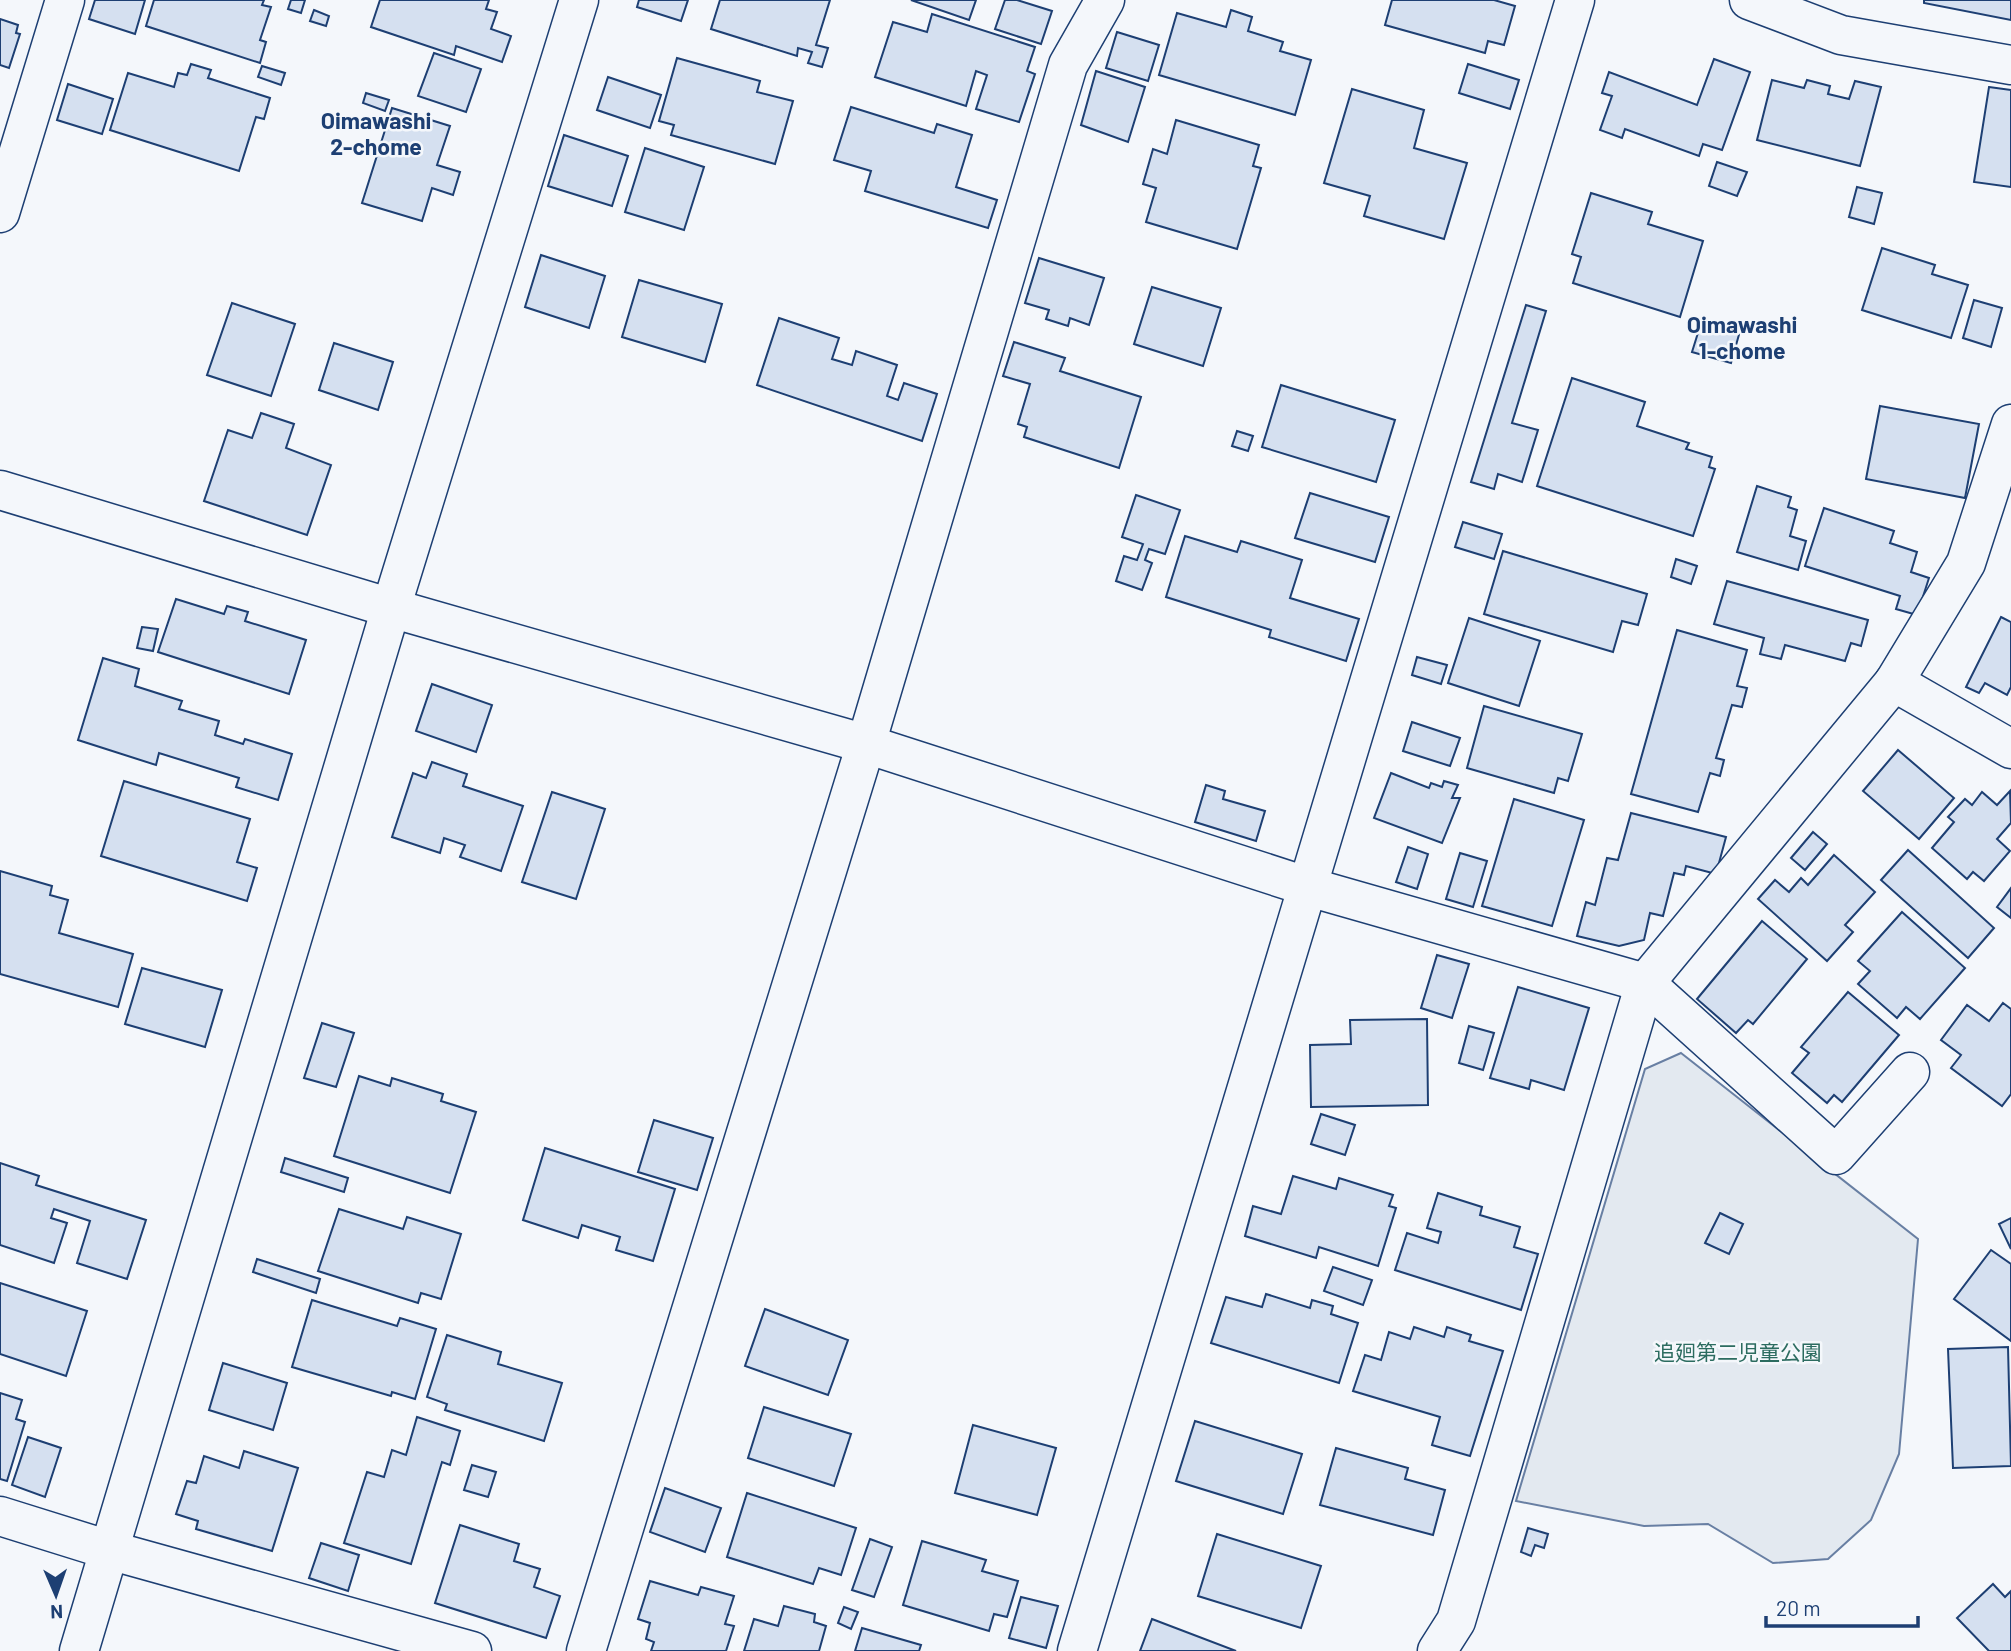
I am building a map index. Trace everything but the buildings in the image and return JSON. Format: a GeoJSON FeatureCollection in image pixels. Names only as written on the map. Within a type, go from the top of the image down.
{"type":"FeatureCollection","features":[{"type":"Feature","properties":{"kind":"street"},"geometry":{"type":"LineString","coordinates":[[0,214],[12,133],[65,0]]}},
{"type":"Feature","properties":{"kind":"street"},"geometry":{"type":"LineString","coordinates":[[79,1651],[391,608],[579,0]]}},
{"type":"Feature","properties":{"kind":"street"},"geometry":{"type":"LineString","coordinates":[[586,1651],[866,744],[1068,65],[1105,0]]}},
{"type":"Feature","properties":{"kind":"street"},"geometry":{"type":"LineString","coordinates":[[1077,1651],[1575,0]]}},
{"type":"Feature","properties":{"kind":"street"},"geometry":{"type":"LineString","coordinates":[[1749,0],[1841,35],[2011,65]]}},
{"type":"Feature","properties":{"kind":"street"},"geometry":{"type":"LineString","coordinates":[[1437,1651],[1456,1621],[1645,983],[1894,682],[1966,563],[2011,424]]}},
{"type":"Feature","properties":{"kind":"street"},"geometry":{"type":"LineString","coordinates":[[0,490],[391,608],[866,744],[1309,887],[1645,983],[1836,1155],[1910,1072]]}},
{"type":"Feature","properties":{"kind":"street"},"geometry":{"type":"LineString","coordinates":[[1894,682],[2011,749]]}},
{"type":"Feature","properties":{"kind":"street"},"geometry":{"type":"LineString","coordinates":[[0,1516],[109,1550],[472,1651]]}},
{"type":"Feature","properties":{"kind":"green space","name":"追廻第二児童公園"},"geometry":{"type":"Polygon","coordinates":[[[1681,1053],[1918,1239],[1899,1454],[1871,1520],[1828,1559],[1773,1563],[1708,1524],[1644,1526],[1516,1501],[1645,1069],[1681,1053]]]}},
{"type":"Feature","properties":{"kind":"district","name":"Oimawashi 2-chome"},"geometry":{"type":"Point","coordinates":[376,133]}},
{"type":"Feature","properties":{"kind":"district","name":"Oimawashi 1-chome"},"geometry":{"type":"Point","coordinates":[1742,337]}}]}
